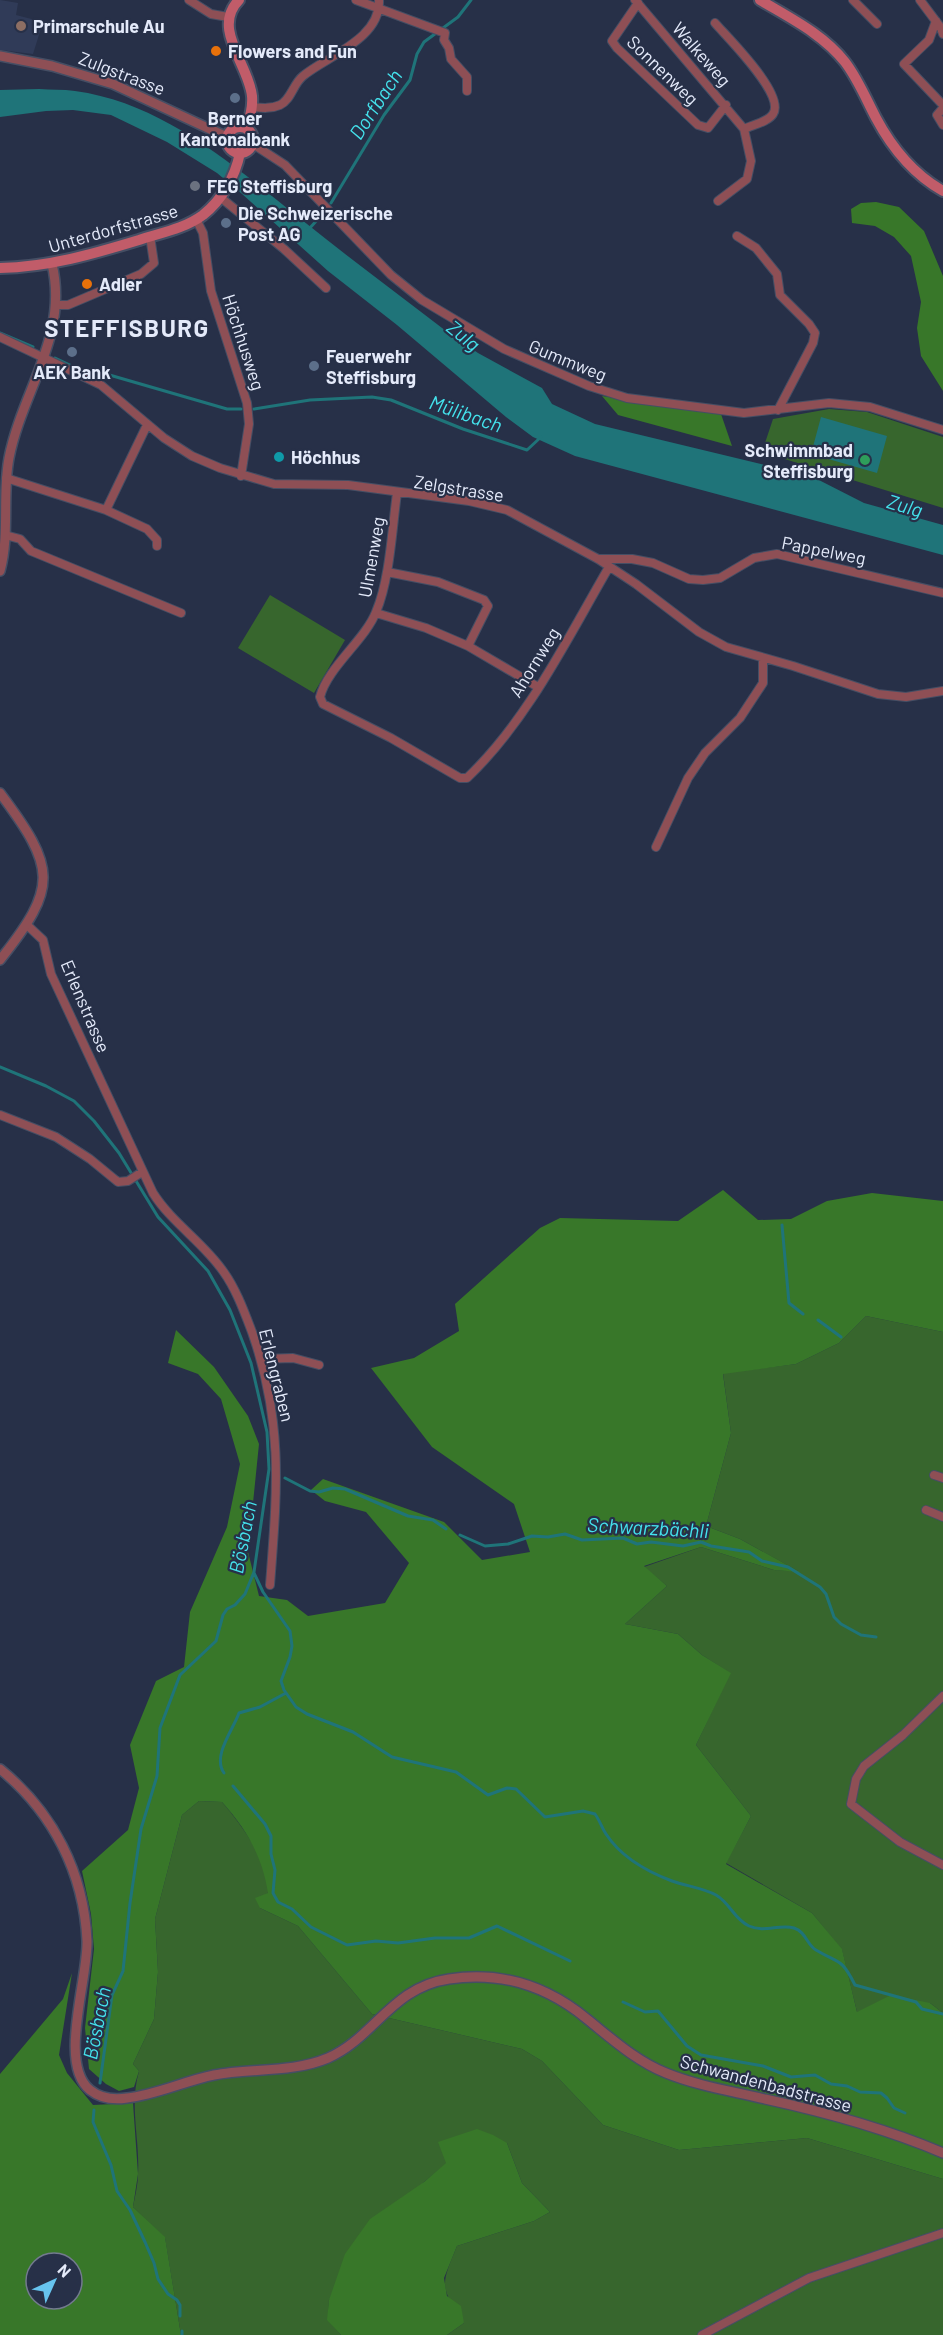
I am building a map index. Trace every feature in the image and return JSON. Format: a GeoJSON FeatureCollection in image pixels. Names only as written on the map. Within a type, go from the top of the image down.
{"type":"FeatureCollection","features":[{"type":"Feature","properties":{"kind":"main road"},"geometry":{"type":"LineString","coordinates":[[239,0],[230,10],[228,17],[231,38],[251,90],[252,107],[246,128]]}},
{"type":"Feature","properties":{"kind":"main road"},"geometry":{"type":"LineString","coordinates":[[760,0],[816,34],[835,51],[854,76],[898,152],[913,169],[943,191]]}},
{"type":"Feature","properties":{"kind":"main road"},"geometry":{"type":"LineString","coordinates":[[236,128],[246,128],[251,133],[253,144],[246,152],[240,153],[231,149],[227,137],[230,131],[236,128]]}},
{"type":"Feature","properties":{"kind":"main road","name":"Unterdorfstrasse"},"geometry":{"type":"LineString","coordinates":[[0,268],[52,264],[150,236],[196,219],[222,194],[237,166],[240,153]]}},
{"type":"Feature","properties":{"kind":"street"},"geometry":{"type":"LineString","coordinates":[[189,0],[211,14],[228,17]]}},
{"type":"Feature","properties":{"kind":"street"},"geometry":{"type":"LineString","coordinates":[[356,0],[380,4],[445,33],[444,40],[449,48],[451,59],[467,77],[467,91]]}},
{"type":"Feature","properties":{"kind":"street"},"geometry":{"type":"LineString","coordinates":[[853,0],[878,24]]}},
{"type":"Feature","properties":{"kind":"street"},"geometry":{"type":"LineString","coordinates":[[920,0],[943,34]]}},
{"type":"Feature","properties":{"kind":"street","name":"Walkeweg"},"geometry":{"type":"LineString","coordinates":[[636,1],[744,129],[751,161],[747,179],[718,201]]}},
{"type":"Feature","properties":{"kind":"street","name":"Sonnenweg"},"geometry":{"type":"LineString","coordinates":[[636,1],[612,42],[617,48],[698,125],[708,128],[726,105]]}},
{"type":"Feature","properties":{"kind":"street"},"geometry":{"type":"LineString","coordinates":[[252,107],[269,108],[285,102],[297,81],[304,75],[351,47],[372,23],[380,4]]}},
{"type":"Feature","properties":{"kind":"street"},"geometry":{"type":"LineString","coordinates":[[936,21],[929,40],[904,64],[943,107],[937,115],[943,125]]}},
{"type":"Feature","properties":{"kind":"street","name":"Walkeweg"},"geometry":{"type":"LineString","coordinates":[[715,23],[760,74],[776,102],[775,112],[770,117],[744,129]]}},
{"type":"Feature","properties":{"kind":"street","name":"Zulgstrasse"},"geometry":{"type":"LineString","coordinates":[[0,56],[52,66],[113,84],[227,137]]}},
{"type":"Feature","properties":{"kind":"street","name":"Gummweg"},"geometry":{"type":"LineString","coordinates":[[253,144],[285,165],[391,275],[430,306],[504,349],[587,386],[627,398],[744,412],[829,403],[870,407],[943,430]]}},
{"type":"Feature","properties":{"kind":"street"},"geometry":{"type":"LineString","coordinates":[[222,194],[326,288]]}},
{"type":"Feature","properties":{"kind":"street","name":"Höchhusweg"},"geometry":{"type":"LineString","coordinates":[[196,219],[203,233],[211,291],[247,403],[249,424],[241,476]]}},
{"type":"Feature","properties":{"kind":"street"},"geometry":{"type":"LineString","coordinates":[[56,305],[68,305],[108,290],[141,274],[154,263],[150,236]]}},
{"type":"Feature","properties":{"kind":"street"},"geometry":{"type":"LineString","coordinates":[[737,236],[756,248],[777,274],[780,296],[809,324],[815,333],[813,343],[778,410]]}},
{"type":"Feature","properties":{"kind":"street"},"geometry":{"type":"LineString","coordinates":[[0,572],[5,536],[6,478],[16,431],[45,359],[56,305],[52,264]]}},
{"type":"Feature","properties":{"kind":"street","name":"Zelgstrasse"},"geometry":{"type":"LineString","coordinates":[[0,337],[101,385],[147,425],[192,456],[241,476],[274,484],[348,485],[469,501],[507,510],[598,559],[705,635],[726,647],[878,694],[906,697],[943,691]]}},
{"type":"Feature","properties":{"kind":"street"},"geometry":{"type":"LineString","coordinates":[[106,510],[147,425]]}},
{"type":"Feature","properties":{"kind":"street"},"geometry":{"type":"LineString","coordinates":[[6,478],[106,510],[147,529],[157,540],[157,546]]}},
{"type":"Feature","properties":{"kind":"street","name":"Ulmenweg"},"geometry":{"type":"LineString","coordinates":[[397,493],[387,572],[376,613],[327,682],[320,697],[323,704],[391,738],[460,778],[466,778],[477,768]]}},
{"type":"Feature","properties":{"kind":"street"},"geometry":{"type":"LineString","coordinates":[[5,536],[20,539],[31,551],[181,613]]}},
{"type":"Feature","properties":{"kind":"street","name":"Pappelweg"},"geometry":{"type":"LineString","coordinates":[[598,559],[632,559],[653,563],[689,579],[703,580],[720,578],[754,558],[777,554],[943,593]]}},
{"type":"Feature","properties":{"kind":"street","name":"Ahornweg"},"geometry":{"type":"LineString","coordinates":[[477,768],[514,723],[538,687],[609,567]]}},
{"type":"Feature","properties":{"kind":"street"},"geometry":{"type":"LineString","coordinates":[[387,572],[438,582],[484,600],[488,606],[468,646]]}},
{"type":"Feature","properties":{"kind":"street"},"geometry":{"type":"LineString","coordinates":[[376,613],[426,628],[468,646],[538,687]]}},
{"type":"Feature","properties":{"kind":"street"},"geometry":{"type":"LineString","coordinates":[[656,847],[688,778],[705,753],[740,718],[763,683],[764,658]]}},
{"type":"Feature","properties":{"kind":"street"},"geometry":{"type":"LineString","coordinates":[[0,793],[34,842],[42,865],[42,896],[27,925],[0,960]]}},
{"type":"Feature","properties":{"kind":"street","name":"Erlenstrasse"},"geometry":{"type":"LineString","coordinates":[[27,925],[43,940],[51,974],[140,1174]]}},
{"type":"Feature","properties":{"kind":"street"},"geometry":{"type":"LineString","coordinates":[[0,1115],[56,1137],[115,1180],[122,1182],[140,1174]]}},
{"type":"Feature","properties":{"kind":"street","name":"Erlengraben"},"geometry":{"type":"LineString","coordinates":[[140,1174],[160,1204],[214,1259],[231,1282],[261,1359],[271,1404],[276,1445],[277,1482],[270,1585]]}},
{"type":"Feature","properties":{"kind":"street"},"geometry":{"type":"LineString","coordinates":[[261,1359],[293,1358],[319,1365]]}},
{"type":"Feature","properties":{"kind":"street"},"geometry":{"type":"LineString","coordinates":[[934,1475],[943,1478]]}},
{"type":"Feature","properties":{"kind":"street"},"geometry":{"type":"LineString","coordinates":[[926,1510],[943,1517]]}},
{"type":"Feature","properties":{"kind":"street"},"geometry":{"type":"LineString","coordinates":[[943,1696],[903,1735],[864,1766],[856,1779],[851,1804],[900,1842],[943,1865]]}},
{"type":"Feature","properties":{"kind":"street","name":"Schwandenbadstrasse"},"geometry":{"type":"LineString","coordinates":[[0,1769],[29,1796],[49,1821],[64,1848],[78,1887],[87,1944],[75,2044],[75,2062],[83,2083],[97,2094],[109,2098],[131,2098],[213,2075],[316,2062],[347,2048],[391,2007],[423,1987],[450,1979],[503,1979],[529,1984],[556,1997],[635,2057],[666,2073],[701,2085],[816,2111],[943,2153]]}},
{"type":"Feature","properties":{"kind":"street"},"geometry":{"type":"LineString","coordinates":[[702,2335],[809,2278],[943,2233]]}},
{"type":"Feature","properties":{"kind":"shaded area","name":"Primarschule Au"},"geometry":{"type":"Polygon","coordinates":[[[0,0],[18,3],[16,15],[43,22],[33,54],[0,50],[0,0]]]}},
{"type":"Feature","properties":{"kind":"shaded area"},"geometry":{"type":"Polygon","coordinates":[[[0,90],[70,90],[108,98],[139,109],[197,140],[251,179],[446,331],[478,353],[542,388],[552,404],[595,424],[811,476],[864,503],[943,525],[943,555],[575,456],[533,437],[328,271],[217,173],[167,142],[111,115],[73,110],[0,117],[0,90]]]}},
{"type":"Feature","properties":{"kind":"shaded area","name":"Schwimmbad Steffisburg"},"geometry":{"type":"Polygon","coordinates":[[[829,409],[867,412],[943,437],[943,508],[762,452],[773,419],[829,409]]]}},
{"type":"Feature","properties":{"kind":"shaded area"},"geometry":{"type":"Polygon","coordinates":[[[821,417],[887,436],[877,473],[811,454],[821,417]]]}},
{"type":"Feature","properties":{"kind":"shaded area"},"geometry":{"type":"Polygon","coordinates":[[[270,595],[345,640],[314,693],[238,648],[270,595]]]}},
{"type":"Feature","properties":{"kind":"shaded area"},"geometry":{"type":"Polygon","coordinates":[[[866,1316],[943,1332],[943,2013],[930,2003],[857,2012],[842,1950],[812,1913],[726,1863],[751,1816],[696,1745],[730,1673],[702,1655],[678,1634],[625,1624],[667,1586],[644,1567],[701,1547],[774,1570],[798,1571],[740,1539],[706,1526],[731,1433],[723,1373],[796,1364],[839,1343],[866,1316]]]}},
{"type":"Feature","properties":{"kind":"shaded area"},"geometry":{"type":"Polygon","coordinates":[[[199,1801],[222,1802],[259,1856],[267,1880],[268,1894],[260,1908],[298,1926],[372,2014],[522,2049],[542,2061],[603,2125],[679,2150],[807,2138],[943,2179],[943,2335],[447,2335],[464,2323],[450,2301],[445,2286],[445,2279],[457,2246],[534,2221],[550,2212],[522,2183],[507,2143],[447,2163],[424,2182],[329,2300],[328,2320],[341,2335],[181,2335],[165,2238],[133,2207],[138,2178],[135,2097],[139,2071],[133,2064],[154,2019],[158,1972],[155,1919],[182,1815],[199,1801]]]}},
{"type":"Feature","properties":{"kind":"green space"},"geometry":{"type":"Polygon","coordinates":[[[876,202],[899,207],[924,231],[943,276],[943,391],[921,356],[917,328],[921,302],[911,256],[894,237],[875,226],[852,223],[851,209],[861,203],[876,202]]]}},
{"type":"Feature","properties":{"kind":"green space"},"geometry":{"type":"Polygon","coordinates":[[[602,396],[721,414],[732,446],[618,415],[602,396]]]}},
{"type":"Feature","properties":{"kind":"green space"},"geometry":{"type":"Polygon","coordinates":[[[723,1190],[758,1220],[791,1219],[827,1201],[872,1193],[943,1201],[943,1332],[866,1316],[839,1343],[796,1364],[723,1374],[731,1433],[706,1526],[740,1539],[800,1572],[774,1570],[701,1547],[644,1566],[667,1586],[625,1624],[678,1634],[702,1655],[731,1673],[696,1745],[751,1816],[726,1864],[812,1913],[842,1949],[857,2012],[891,1995],[930,2003],[943,2013],[943,2179],[807,2138],[679,2150],[603,2125],[542,2061],[522,2049],[372,2014],[298,1926],[260,1908],[255,1898],[268,1893],[262,1867],[246,1833],[222,1802],[199,1801],[182,1815],[155,1919],[158,1972],[154,2019],[133,2064],[139,2071],[134,2087],[119,2091],[106,2084],[89,2069],[85,2028],[94,1949],[91,1914],[82,1871],[128,1830],[139,1788],[130,1745],[156,1681],[184,1667],[190,1612],[227,1527],[240,1464],[221,1399],[198,1374],[168,1363],[176,1330],[214,1367],[248,1416],[259,1444],[248,1552],[259,1596],[287,1600],[308,1616],[385,1603],[409,1563],[366,1512],[325,1501],[311,1490],[323,1479],[444,1522],[482,1560],[530,1552],[514,1504],[432,1447],[371,1368],[414,1358],[459,1331],[455,1304],[540,1228],[560,1218],[678,1221],[723,1190]]]}},
{"type":"Feature","properties":{"kind":"green space"},"geometry":{"type":"Polygon","coordinates":[[[72,1973],[59,2055],[67,2073],[93,2105],[133,2103],[138,2174],[133,2207],[165,2237],[181,2335],[0,2335],[0,2074],[63,1999],[72,1973]]]}},
{"type":"Feature","properties":{"kind":"green space"},"geometry":{"type":"Polygon","coordinates":[[[477,2129],[507,2143],[522,2183],[550,2212],[534,2221],[457,2246],[444,2278],[447,2296],[461,2306],[464,2323],[447,2335],[341,2335],[327,2320],[329,2300],[345,2254],[370,2219],[424,2182],[446,2163],[438,2142],[477,2129]]]}},
{"type":"Feature","properties":{"kind":"waterway","name":"Dorfbach"},"geometry":{"type":"LineString","coordinates":[[331,203],[384,115],[410,80],[417,54],[424,42],[458,17],[471,0]]}},
{"type":"Feature","properties":{"kind":"waterway","name":"Dorfbach"},"geometry":{"type":"LineString","coordinates":[[308,230],[319,218]]}},
{"type":"Feature","properties":{"kind":"waterway","name":"Mülibach"},"geometry":{"type":"LineString","coordinates":[[0,333],[33,347]]}},
{"type":"Feature","properties":{"kind":"waterway","name":"Mülibach"},"geometry":{"type":"LineString","coordinates":[[55,358],[89,374],[106,374],[227,409],[241,409]]}},
{"type":"Feature","properties":{"kind":"waterway","name":"Mülibach"},"geometry":{"type":"LineString","coordinates":[[254,409],[310,400],[372,397],[391,400],[463,429],[527,450],[541,437]]}},
{"type":"Feature","properties":{"kind":"waterway","name":"Bösbach"},"geometry":{"type":"LineString","coordinates":[[0,1067],[46,1086],[74,1101],[94,1121],[119,1153],[158,1217],[208,1271],[230,1310],[251,1363],[267,1432],[269,1469],[254,1572],[245,1594],[223,1615],[216,1641],[180,1675],[160,1728],[157,1776],[141,1829],[123,1971],[112,1995],[100,2083]]}},
{"type":"Feature","properties":{"kind":"waterway"},"geometry":{"type":"LineString","coordinates":[[782,1225],[789,1303],[803,1314]]}},
{"type":"Feature","properties":{"kind":"waterway"},"geometry":{"type":"LineString","coordinates":[[818,1320],[841,1337]]}},
{"type":"Feature","properties":{"kind":"waterway","name":"Schwarzbächli"},"geometry":{"type":"LineString","coordinates":[[285,1478],[310,1491],[345,1489],[408,1516],[433,1520],[446,1529]]}},
{"type":"Feature","properties":{"kind":"waterway","name":"Schwarzbächli"},"geometry":{"type":"LineString","coordinates":[[460,1535],[485,1546],[508,1544],[532,1536],[548,1537],[565,1534],[582,1540],[623,1538],[637,1544],[651,1542],[683,1546],[701,1542],[711,1546],[749,1552],[762,1561],[788,1567],[820,1587],[826,1594],[834,1617],[841,1624],[861,1635],[876,1637]]}},
{"type":"Feature","properties":{"kind":"waterway"},"geometry":{"type":"LineString","coordinates":[[254,1573],[263,1592],[290,1631],[292,1646],[281,1681],[284,1690],[296,1707],[307,1714],[353,1732],[392,1757],[456,1772],[488,1795],[507,1788],[516,1789],[545,1817],[583,1811],[595,1814],[619,1850],[645,1868],[672,1881],[716,1895],[749,1926],[760,1929],[788,1927],[798,1930],[813,1948],[843,1965],[855,1985],[916,2002],[922,2009],[943,2014]]}},
{"type":"Feature","properties":{"kind":"waterway"},"geometry":{"type":"LineString","coordinates":[[224,1773],[220,1759],[239,1713],[260,1707],[286,1693]]}},
{"type":"Feature","properties":{"kind":"waterway"},"geometry":{"type":"LineString","coordinates":[[233,1786],[265,1824],[271,1836],[271,1854],[275,1870],[273,1893],[278,1902],[292,1909],[311,1927],[347,1945],[376,1941],[398,1943],[435,1938],[469,1938],[497,1926],[570,1961]]}},
{"type":"Feature","properties":{"kind":"waterway"},"geometry":{"type":"LineString","coordinates":[[623,2002],[645,2012],[658,2011],[687,2046],[701,2055],[763,2066],[791,2077],[815,2075],[831,2084],[847,2086],[860,2092],[881,2093],[894,2108],[905,2113]]}},
{"type":"Feature","properties":{"kind":"waterway","name":"Bösbach"},"geometry":{"type":"LineString","coordinates":[[94,2110],[93,2122],[111,2165],[117,2191],[130,2210],[145,2242],[158,2279],[168,2294],[180,2305],[180,2316]]}},
{"type":"Feature","properties":{"kind":"place","name":"Primarschule Au"},"geometry":{"type":"Point","coordinates":[21,26]}},
{"type":"Feature","properties":{"kind":"place","name":"Flowers and Fun"},"geometry":{"type":"Point","coordinates":[216,51]}},
{"type":"Feature","properties":{"kind":"place","name":"Berner Kantonalbank"},"geometry":{"type":"Point","coordinates":[235,98]}},
{"type":"Feature","properties":{"kind":"place","name":"FEG Steffisburg"},"geometry":{"type":"Point","coordinates":[195,186]}},
{"type":"Feature","properties":{"kind":"place","name":"Die Schweizerische Post AG"},"geometry":{"type":"Point","coordinates":[226,223]}},
{"type":"Feature","properties":{"kind":"place","name":"Adler"},"geometry":{"type":"Point","coordinates":[87,284]}},
{"type":"Feature","properties":{"kind":"place","name":"AEK Bank"},"geometry":{"type":"Point","coordinates":[72,352]}},
{"type":"Feature","properties":{"kind":"place","name":"Feuerwehr Steffisburg"},"geometry":{"type":"Point","coordinates":[314,366]}},
{"type":"Feature","properties":{"kind":"place","name":"Höchhus"},"geometry":{"type":"Point","coordinates":[279,457]}},
{"type":"Feature","properties":{"kind":"place","name":"Schwimmbad Steffisburg"},"geometry":{"type":"Point","coordinates":[865,460]}},
{"type":"Feature","properties":{"kind":"district","name":"STEFFISBURG"},"geometry":{"type":"Point","coordinates":[127,327]}},
{"type":"Feature","properties":{"kind":"water label","name":"Zulg"},"geometry":{"type":"Point","coordinates":[464,335]}},
{"type":"Feature","properties":{"kind":"water label","name":"Zulg"},"geometry":{"type":"Point","coordinates":[905,505]}}]}
